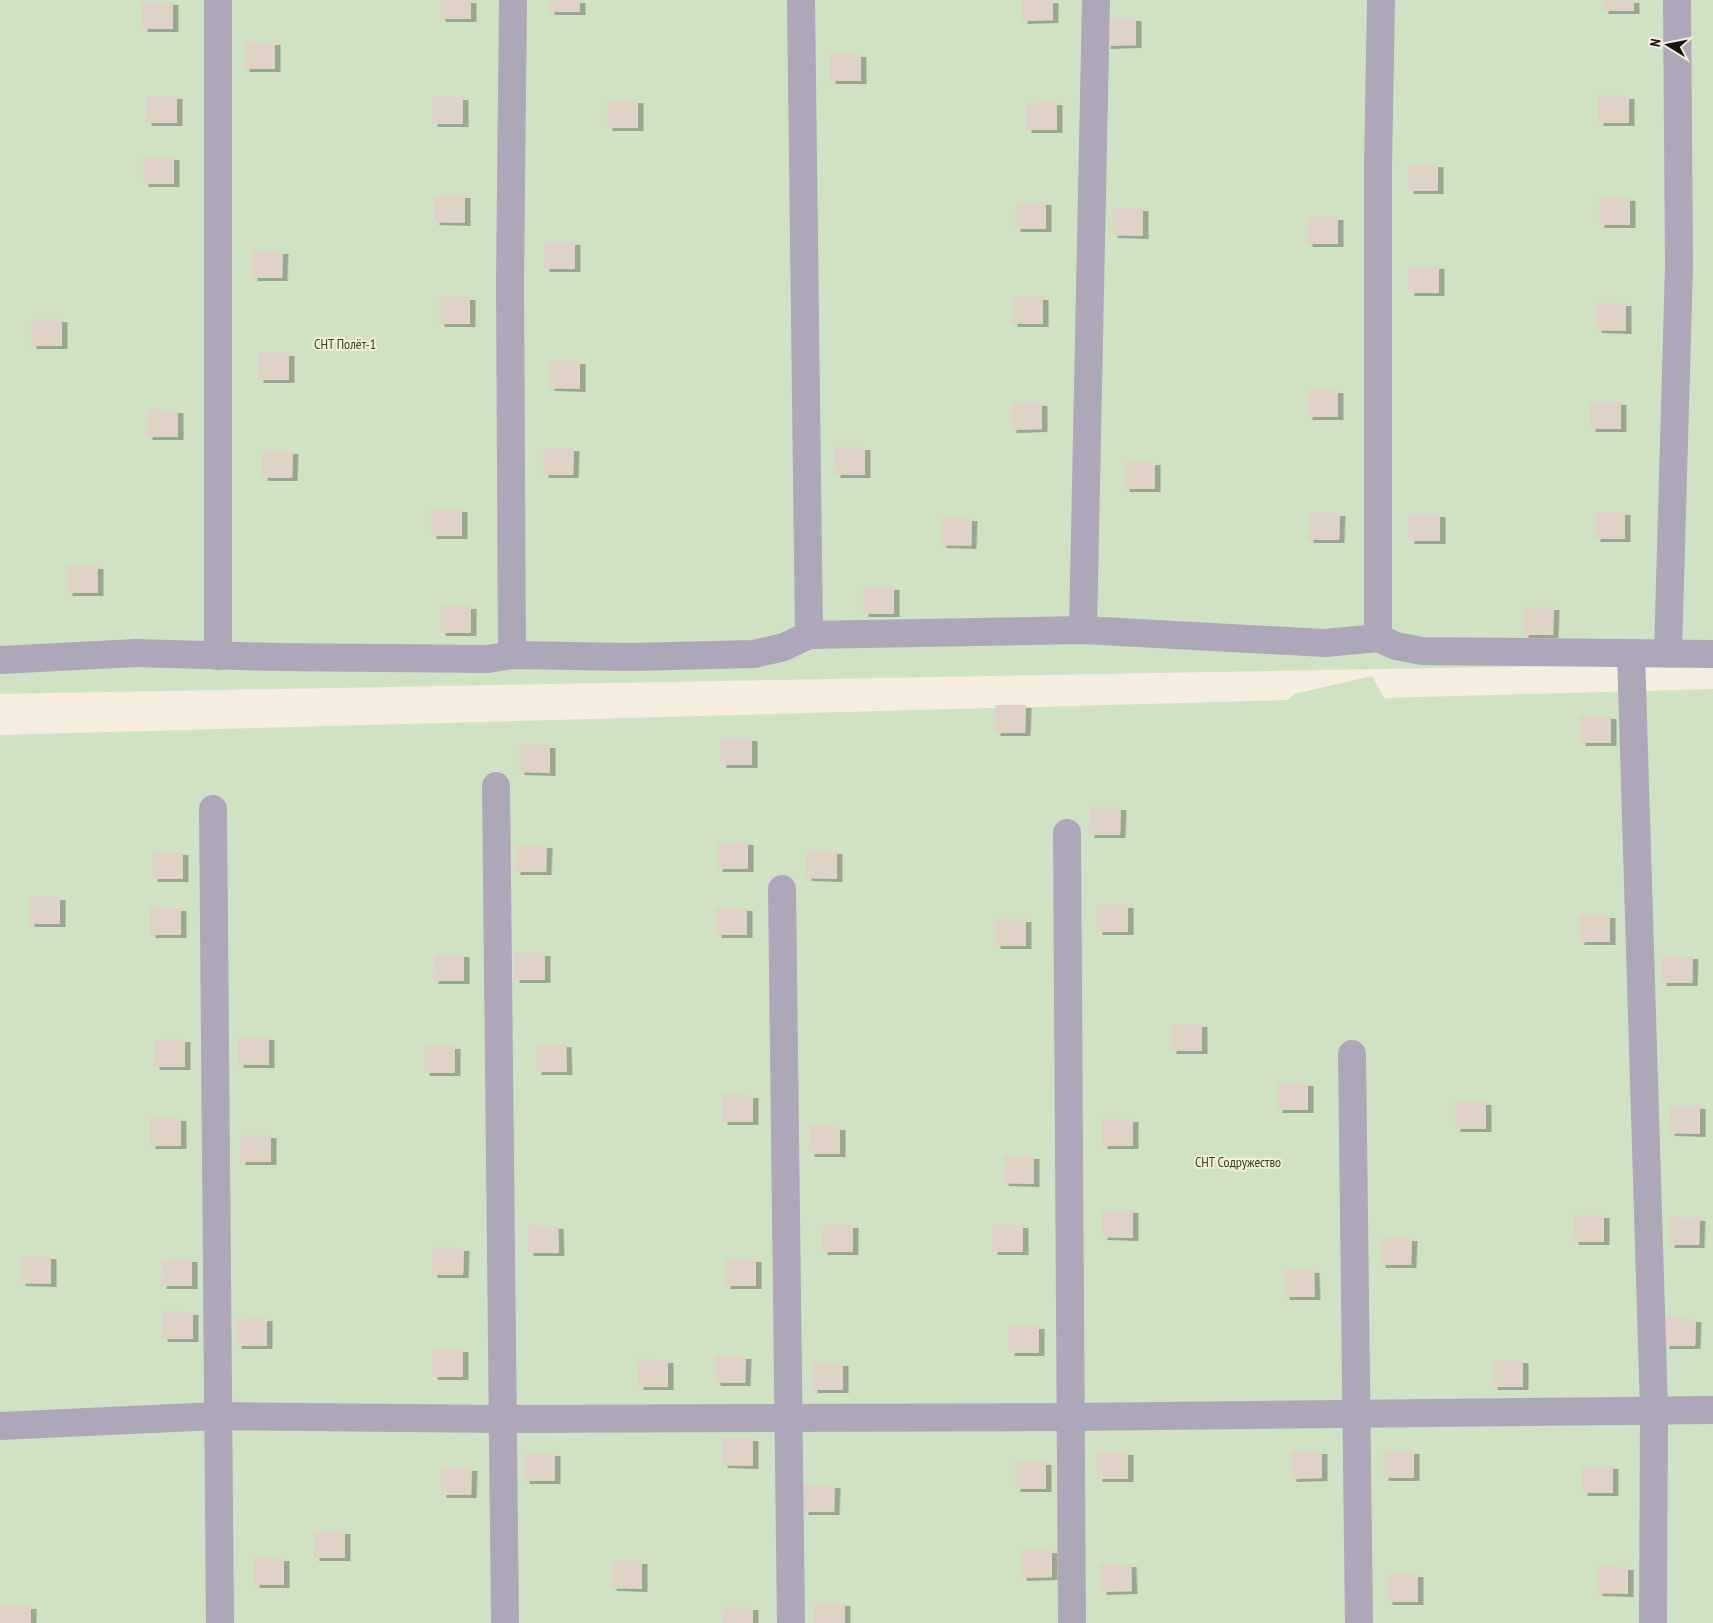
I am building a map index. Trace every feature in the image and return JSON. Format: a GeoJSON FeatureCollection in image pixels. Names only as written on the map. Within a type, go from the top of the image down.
{"type":"FeatureCollection","features":[{"type":"Feature","properties":{"kind":"street"},"geometry":{"type":"LineString","coordinates":[[218,0],[218,656]]}},
{"type":"Feature","properties":{"kind":"street"},"geometry":{"type":"LineString","coordinates":[[512,655],[510,283],[513,0]]}},
{"type":"Feature","properties":{"kind":"street"},"geometry":{"type":"LineString","coordinates":[[801,0],[808,636]]}},
{"type":"Feature","properties":{"kind":"street"},"geometry":{"type":"LineString","coordinates":[[1082,630],[1096,0]]}},
{"type":"Feature","properties":{"kind":"street"},"geometry":{"type":"LineString","coordinates":[[1378,638],[1378,167],[1381,0]]}},
{"type":"Feature","properties":{"kind":"street"},"geometry":{"type":"LineString","coordinates":[[1668,653],[1679,266],[1677,0]]}},
{"type":"Feature","properties":{"kind":"street"},"geometry":{"type":"LineString","coordinates":[[0,660],[136,653],[218,656],[488,659],[512,655],[631,657],[754,654],[784,647],[808,636],[1082,630],[1325,643],[1378,638],[1396,646],[1422,651],[1713,654]]}},
{"type":"Feature","properties":{"kind":"street"},"geometry":{"type":"LineString","coordinates":[[1631,653],[1654,1410],[1653,1623]]}},
{"type":"Feature","properties":{"kind":"street"},"geometry":{"type":"LineString","coordinates":[[496,786],[501,1419],[505,1623]]}},
{"type":"Feature","properties":{"kind":"street"},"geometry":{"type":"LineString","coordinates":[[214,809],[220,1623]]}},
{"type":"Feature","properties":{"kind":"street"},"geometry":{"type":"LineString","coordinates":[[1067,833],[1069,1417],[1072,1623]]}},
{"type":"Feature","properties":{"kind":"street"},"geometry":{"type":"LineString","coordinates":[[782,889],[791,1623]]}},
{"type":"Feature","properties":{"kind":"street"},"geometry":{"type":"LineString","coordinates":[[1352,1054],[1359,1623]]}},
{"type":"Feature","properties":{"kind":"street"},"geometry":{"type":"LineString","coordinates":[[0,1426],[217,1416],[501,1419],[1069,1417],[1357,1412],[1713,1410]]}},
{"type":"Feature","properties":{"kind":"green space","name":"СНТ Полёт-1"},"geometry":{"type":"Polygon","coordinates":[[[0,0],[1713,0],[1713,663],[0,694],[0,0]]]}},
{"type":"Feature","properties":{"kind":"green space","name":"СНТ Содружество"},"geometry":{"type":"Polygon","coordinates":[[[1372,676],[1384,698],[1713,689],[1713,1623],[0,1623],[0,735],[1288,700],[1294,694],[1372,676]]]}},
{"type":"Feature","properties":{"kind":"building"},"geometry":{"type":"Polygon","coordinates":[[[441,0],[471,0],[471,19],[440,19],[441,0]]]}},
{"type":"Feature","properties":{"kind":"building"},"geometry":{"type":"Polygon","coordinates":[[[549,0],[580,0],[580,12],[549,12],[549,0]]]}},
{"type":"Feature","properties":{"kind":"building"},"geometry":{"type":"Polygon","coordinates":[[[1022,0],[1053,0],[1053,20],[1022,21],[1022,0]]]}},
{"type":"Feature","properties":{"kind":"building"},"geometry":{"type":"Polygon","coordinates":[[[1603,0],[1634,0],[1634,11],[1603,11],[1603,0]]]}},
{"type":"Feature","properties":{"kind":"building"},"geometry":{"type":"Polygon","coordinates":[[[142,2],[173,2],[173,29],[142,29],[142,2]]]}},
{"type":"Feature","properties":{"kind":"building"},"geometry":{"type":"Polygon","coordinates":[[[1105,18],[1136,18],[1136,45],[1105,46],[1105,18]]]}},
{"type":"Feature","properties":{"kind":"building"},"geometry":{"type":"Polygon","coordinates":[[[244,42],[275,42],[275,69],[244,69],[244,42]]]}},
{"type":"Feature","properties":{"kind":"building"},"geometry":{"type":"Polygon","coordinates":[[[830,54],[861,54],[861,81],[830,81],[830,54]]]}},
{"type":"Feature","properties":{"kind":"building"},"geometry":{"type":"Polygon","coordinates":[[[1598,95],[1629,96],[1629,123],[1598,123],[1598,95]]]}},
{"type":"Feature","properties":{"kind":"building"},"geometry":{"type":"Polygon","coordinates":[[[146,96],[177,96],[177,123],[146,123],[146,96]]]}},
{"type":"Feature","properties":{"kind":"building"},"geometry":{"type":"Polygon","coordinates":[[[432,97],[463,97],[463,124],[432,124],[432,97]]]}},
{"type":"Feature","properties":{"kind":"building"},"geometry":{"type":"Polygon","coordinates":[[[607,100],[638,100],[638,128],[607,128],[607,100]]]}},
{"type":"Feature","properties":{"kind":"building"},"geometry":{"type":"Polygon","coordinates":[[[1057,102],[1057,130],[1026,130],[1026,103],[1057,102]]]}},
{"type":"Feature","properties":{"kind":"building"},"geometry":{"type":"Polygon","coordinates":[[[143,157],[174,157],[174,184],[143,184],[143,157]]]}},
{"type":"Feature","properties":{"kind":"building"},"geometry":{"type":"Polygon","coordinates":[[[1408,164],[1438,164],[1438,191],[1408,191],[1408,164]]]}},
{"type":"Feature","properties":{"kind":"building"},"geometry":{"type":"Polygon","coordinates":[[[434,195],[465,195],[465,223],[434,222],[434,195]]]}},
{"type":"Feature","properties":{"kind":"building"},"geometry":{"type":"Polygon","coordinates":[[[1599,197],[1630,198],[1630,225],[1599,225],[1599,197]]]}},
{"type":"Feature","properties":{"kind":"building"},"geometry":{"type":"Polygon","coordinates":[[[1016,202],[1046,202],[1046,229],[1015,229],[1016,202]]]}},
{"type":"Feature","properties":{"kind":"building"},"geometry":{"type":"Polygon","coordinates":[[[1112,208],[1143,208],[1143,236],[1112,235],[1112,208]]]}},
{"type":"Feature","properties":{"kind":"building"},"geometry":{"type":"Polygon","coordinates":[[[1307,217],[1338,217],[1338,244],[1307,244],[1307,217]]]}},
{"type":"Feature","properties":{"kind":"building"},"geometry":{"type":"Polygon","coordinates":[[[544,242],[575,242],[575,269],[544,269],[544,242]]]}},
{"type":"Feature","properties":{"kind":"building"},"geometry":{"type":"Polygon","coordinates":[[[252,251],[283,251],[282,278],[252,278],[252,251]]]}},
{"type":"Feature","properties":{"kind":"building"},"geometry":{"type":"Polygon","coordinates":[[[1408,266],[1439,266],[1439,293],[1409,293],[1408,266]]]}},
{"type":"Feature","properties":{"kind":"building"},"geometry":{"type":"Polygon","coordinates":[[[439,297],[470,297],[470,324],[439,324],[439,297]]]}},
{"type":"Feature","properties":{"kind":"building"},"geometry":{"type":"Polygon","coordinates":[[[1012,297],[1043,297],[1043,324],[1012,324],[1012,297]]]}},
{"type":"Feature","properties":{"kind":"building"},"geometry":{"type":"Polygon","coordinates":[[[1595,303],[1626,303],[1626,331],[1596,330],[1595,303]]]}},
{"type":"Feature","properties":{"kind":"building"},"geometry":{"type":"Polygon","coordinates":[[[31,319],[62,319],[62,346],[31,346],[31,319]]]}},
{"type":"Feature","properties":{"kind":"building"},"geometry":{"type":"Polygon","coordinates":[[[258,352],[289,353],[289,380],[258,380],[258,352]]]}},
{"type":"Feature","properties":{"kind":"building"},"geometry":{"type":"Polygon","coordinates":[[[549,361],[580,361],[580,389],[549,388],[549,361]]]}},
{"type":"Feature","properties":{"kind":"building"},"geometry":{"type":"Polygon","coordinates":[[[1308,390],[1338,390],[1338,417],[1307,417],[1308,390]]]}},
{"type":"Feature","properties":{"kind":"building"},"geometry":{"type":"Polygon","coordinates":[[[1011,402],[1042,403],[1042,429],[1011,430],[1011,402]]]}},
{"type":"Feature","properties":{"kind":"building"},"geometry":{"type":"Polygon","coordinates":[[[1590,402],[1621,402],[1621,429],[1590,429],[1590,402]]]}},
{"type":"Feature","properties":{"kind":"building"},"geometry":{"type":"Polygon","coordinates":[[[147,409],[178,410],[178,437],[147,437],[147,409]]]}},
{"type":"Feature","properties":{"kind":"building"},"geometry":{"type":"Polygon","coordinates":[[[834,447],[865,447],[865,475],[835,475],[834,447]]]}},
{"type":"Feature","properties":{"kind":"building"},"geometry":{"type":"Polygon","coordinates":[[[543,448],[574,448],[573,475],[543,475],[543,448]]]}},
{"type":"Feature","properties":{"kind":"building"},"geometry":{"type":"Polygon","coordinates":[[[262,451],[293,451],[292,478],[262,478],[262,451]]]}},
{"type":"Feature","properties":{"kind":"building"},"geometry":{"type":"Polygon","coordinates":[[[1124,462],[1155,462],[1155,489],[1124,489],[1124,462]]]}},
{"type":"Feature","properties":{"kind":"building"},"geometry":{"type":"Polygon","coordinates":[[[431,509],[462,509],[462,536],[431,536],[431,509]]]}},
{"type":"Feature","properties":{"kind":"building"},"geometry":{"type":"Polygon","coordinates":[[[1595,512],[1625,512],[1625,539],[1595,539],[1595,512]]]}},
{"type":"Feature","properties":{"kind":"building"},"geometry":{"type":"Polygon","coordinates":[[[1309,513],[1340,513],[1339,540],[1308,540],[1309,513]]]}},
{"type":"Feature","properties":{"kind":"building"},"geometry":{"type":"Polygon","coordinates":[[[1409,514],[1440,514],[1440,541],[1409,541],[1409,514]]]}},
{"type":"Feature","properties":{"kind":"building"},"geometry":{"type":"Polygon","coordinates":[[[941,518],[972,518],[971,546],[941,545],[941,518]]]}},
{"type":"Feature","properties":{"kind":"building"},"geometry":{"type":"Polygon","coordinates":[[[67,565],[98,566],[98,593],[67,593],[67,565]]]}},
{"type":"Feature","properties":{"kind":"building"},"geometry":{"type":"Polygon","coordinates":[[[863,587],[894,587],[894,614],[863,614],[863,587]]]}},
{"type":"Feature","properties":{"kind":"building"},"geometry":{"type":"Polygon","coordinates":[[[440,606],[471,606],[471,633],[440,633],[440,606]]]}},
{"type":"Feature","properties":{"kind":"building"},"geometry":{"type":"Polygon","coordinates":[[[1523,607],[1554,607],[1553,635],[1523,635],[1523,607]]]}},
{"type":"Feature","properties":{"kind":"building"},"geometry":{"type":"Polygon","coordinates":[[[995,705],[1026,705],[1025,733],[995,733],[995,705]]]}},
{"type":"Feature","properties":{"kind":"building"},"geometry":{"type":"Polygon","coordinates":[[[1580,716],[1611,716],[1611,743],[1580,743],[1580,716]]]}},
{"type":"Feature","properties":{"kind":"building"},"geometry":{"type":"Polygon","coordinates":[[[721,738],[752,738],[752,765],[721,765],[721,738]]]}},
{"type":"Feature","properties":{"kind":"building"},"geometry":{"type":"Polygon","coordinates":[[[519,745],[550,745],[550,773],[519,772],[519,745]]]}},
{"type":"Feature","properties":{"kind":"building"},"geometry":{"type":"Polygon","coordinates":[[[1090,807],[1121,807],[1120,835],[1089,835],[1090,807]]]}},
{"type":"Feature","properties":{"kind":"building"},"geometry":{"type":"Polygon","coordinates":[[[717,842],[748,842],[748,869],[717,869],[717,842]]]}},
{"type":"Feature","properties":{"kind":"building"},"geometry":{"type":"Polygon","coordinates":[[[516,845],[547,845],[546,872],[515,872],[516,845]]]}},
{"type":"Feature","properties":{"kind":"building"},"geometry":{"type":"Polygon","coordinates":[[[152,851],[183,852],[183,879],[152,879],[152,851]]]}},
{"type":"Feature","properties":{"kind":"building"},"geometry":{"type":"Polygon","coordinates":[[[806,851],[837,851],[837,879],[806,878],[806,851]]]}},
{"type":"Feature","properties":{"kind":"building"},"geometry":{"type":"Polygon","coordinates":[[[29,897],[60,897],[60,924],[29,924],[29,897]]]}},
{"type":"Feature","properties":{"kind":"building"},"geometry":{"type":"Polygon","coordinates":[[[1097,904],[1128,905],[1128,932],[1097,932],[1097,904]]]}},
{"type":"Feature","properties":{"kind":"building"},"geometry":{"type":"Polygon","coordinates":[[[150,907],[181,908],[181,935],[150,935],[150,907]]]}},
{"type":"Feature","properties":{"kind":"building"},"geometry":{"type":"Polygon","coordinates":[[[716,908],[747,908],[747,935],[716,935],[716,908]]]}},
{"type":"Feature","properties":{"kind":"building"},"geometry":{"type":"Polygon","coordinates":[[[1579,915],[1610,915],[1610,942],[1579,942],[1579,915]]]}},
{"type":"Feature","properties":{"kind":"building"},"geometry":{"type":"Polygon","coordinates":[[[995,919],[1026,919],[1026,946],[995,946],[995,919]]]}},
{"type":"Feature","properties":{"kind":"building"},"geometry":{"type":"Polygon","coordinates":[[[514,953],[545,953],[545,980],[514,980],[514,953]]]}},
{"type":"Feature","properties":{"kind":"building"},"geometry":{"type":"Polygon","coordinates":[[[434,954],[464,954],[464,981],[433,981],[434,954]]]}},
{"type":"Feature","properties":{"kind":"building"},"geometry":{"type":"Polygon","coordinates":[[[1662,956],[1693,956],[1692,983],[1661,983],[1662,956]]]}},
{"type":"Feature","properties":{"kind":"building"},"geometry":{"type":"Polygon","coordinates":[[[1171,1024],[1202,1024],[1202,1051],[1171,1051],[1171,1024]]]}},
{"type":"Feature","properties":{"kind":"building"},"geometry":{"type":"Polygon","coordinates":[[[238,1037],[269,1037],[269,1065],[238,1065],[238,1037]]]}},
{"type":"Feature","properties":{"kind":"building"},"geometry":{"type":"Polygon","coordinates":[[[185,1039],[185,1067],[154,1067],[154,1040],[185,1039]]]}},
{"type":"Feature","properties":{"kind":"building"},"geometry":{"type":"Polygon","coordinates":[[[566,1044],[567,1072],[536,1072],[536,1045],[566,1044]]]}},
{"type":"Feature","properties":{"kind":"building"},"geometry":{"type":"Polygon","coordinates":[[[425,1046],[455,1046],[455,1073],[424,1073],[425,1046]]]}},
{"type":"Feature","properties":{"kind":"building"},"geometry":{"type":"Polygon","coordinates":[[[1277,1083],[1308,1083],[1308,1110],[1277,1110],[1277,1083]]]}},
{"type":"Feature","properties":{"kind":"building"},"geometry":{"type":"Polygon","coordinates":[[[722,1094],[753,1095],[753,1122],[722,1122],[722,1094]]]}},
{"type":"Feature","properties":{"kind":"building"},"geometry":{"type":"Polygon","coordinates":[[[1455,1102],[1486,1102],[1486,1129],[1455,1129],[1455,1102]]]}},
{"type":"Feature","properties":{"kind":"building"},"geometry":{"type":"Polygon","coordinates":[[[1670,1106],[1700,1106],[1700,1134],[1669,1133],[1670,1106]]]}},
{"type":"Feature","properties":{"kind":"building"},"geometry":{"type":"Polygon","coordinates":[[[150,1118],[181,1118],[181,1146],[150,1146],[150,1118]]]}},
{"type":"Feature","properties":{"kind":"building"},"geometry":{"type":"Polygon","coordinates":[[[1102,1119],[1133,1119],[1133,1146],[1102,1146],[1102,1119]]]}},
{"type":"Feature","properties":{"kind":"building"},"geometry":{"type":"Polygon","coordinates":[[[810,1126],[840,1127],[840,1154],[809,1154],[810,1126]]]}},
{"type":"Feature","properties":{"kind":"building"},"geometry":{"type":"Polygon","coordinates":[[[240,1135],[271,1135],[271,1162],[240,1162],[240,1135]]]}},
{"type":"Feature","properties":{"kind":"building"},"geometry":{"type":"Polygon","coordinates":[[[1004,1156],[1034,1156],[1034,1184],[1003,1183],[1004,1156]]]}},
{"type":"Feature","properties":{"kind":"building"},"geometry":{"type":"Polygon","coordinates":[[[1102,1210],[1133,1210],[1133,1238],[1102,1237],[1102,1210]]]}},
{"type":"Feature","properties":{"kind":"building"},"geometry":{"type":"Polygon","coordinates":[[[1574,1215],[1604,1215],[1604,1242],[1573,1242],[1574,1215]]]}},
{"type":"Feature","properties":{"kind":"building"},"geometry":{"type":"Polygon","coordinates":[[[1669,1217],[1700,1218],[1699,1245],[1669,1245],[1669,1217]]]}},
{"type":"Feature","properties":{"kind":"building"},"geometry":{"type":"Polygon","coordinates":[[[528,1225],[558,1226],[559,1253],[528,1253],[528,1225]]]}},
{"type":"Feature","properties":{"kind":"building"},"geometry":{"type":"Polygon","coordinates":[[[823,1225],[853,1225],[853,1252],[822,1252],[823,1225]]]}},
{"type":"Feature","properties":{"kind":"building"},"geometry":{"type":"Polygon","coordinates":[[[992,1225],[1023,1225],[1023,1252],[992,1252],[992,1225]]]}},
{"type":"Feature","properties":{"kind":"building"},"geometry":{"type":"Polygon","coordinates":[[[1381,1238],[1412,1238],[1411,1265],[1380,1265],[1381,1238]]]}},
{"type":"Feature","properties":{"kind":"building"},"geometry":{"type":"Polygon","coordinates":[[[433,1247],[464,1248],[463,1275],[432,1275],[433,1247]]]}},
{"type":"Feature","properties":{"kind":"building"},"geometry":{"type":"Polygon","coordinates":[[[20,1256],[51,1256],[51,1284],[20,1283],[20,1256]]]}},
{"type":"Feature","properties":{"kind":"building"},"geometry":{"type":"Polygon","coordinates":[[[162,1259],[192,1259],[192,1286],[161,1286],[162,1259]]]}},
{"type":"Feature","properties":{"kind":"building"},"geometry":{"type":"Polygon","coordinates":[[[725,1259],[756,1259],[756,1286],[725,1286],[725,1259]]]}},
{"type":"Feature","properties":{"kind":"building"},"geometry":{"type":"Polygon","coordinates":[[[1284,1269],[1314,1270],[1315,1297],[1284,1297],[1284,1269]]]}},
{"type":"Feature","properties":{"kind":"building"},"geometry":{"type":"Polygon","coordinates":[[[162,1311],[193,1312],[193,1339],[162,1339],[162,1311]]]}},
{"type":"Feature","properties":{"kind":"building"},"geometry":{"type":"Polygon","coordinates":[[[267,1318],[267,1346],[236,1346],[236,1319],[267,1318]]]}},
{"type":"Feature","properties":{"kind":"building"},"geometry":{"type":"Polygon","coordinates":[[[1665,1318],[1696,1319],[1695,1346],[1664,1346],[1665,1318]]]}},
{"type":"Feature","properties":{"kind":"building"},"geometry":{"type":"Polygon","coordinates":[[[1008,1326],[1039,1326],[1039,1353],[1009,1353],[1008,1326]]]}},
{"type":"Feature","properties":{"kind":"building"},"geometry":{"type":"Polygon","coordinates":[[[463,1349],[463,1377],[432,1377],[432,1350],[463,1349]]]}},
{"type":"Feature","properties":{"kind":"building"},"geometry":{"type":"Polygon","coordinates":[[[715,1356],[746,1356],[745,1383],[715,1383],[715,1356]]]}},
{"type":"Feature","properties":{"kind":"building"},"geometry":{"type":"Polygon","coordinates":[[[637,1359],[668,1360],[668,1387],[638,1387],[637,1359]]]}},
{"type":"Feature","properties":{"kind":"building"},"geometry":{"type":"Polygon","coordinates":[[[1492,1360],[1523,1360],[1523,1387],[1492,1387],[1492,1360]]]}},
{"type":"Feature","properties":{"kind":"building"},"geometry":{"type":"Polygon","coordinates":[[[812,1363],[843,1363],[843,1390],[812,1390],[812,1363]]]}},
{"type":"Feature","properties":{"kind":"building"},"geometry":{"type":"Polygon","coordinates":[[[722,1438],[753,1438],[753,1466],[722,1465],[722,1438]]]}},
{"type":"Feature","properties":{"kind":"building"},"geometry":{"type":"Polygon","coordinates":[[[1291,1451],[1322,1451],[1322,1478],[1291,1479],[1291,1451]]]}},
{"type":"Feature","properties":{"kind":"building"},"geometry":{"type":"Polygon","coordinates":[[[1383,1451],[1414,1451],[1414,1478],[1383,1478],[1383,1451]]]}},
{"type":"Feature","properties":{"kind":"building"},"geometry":{"type":"Polygon","coordinates":[[[1097,1452],[1128,1452],[1128,1479],[1097,1479],[1097,1452]]]}},
{"type":"Feature","properties":{"kind":"building"},"geometry":{"type":"Polygon","coordinates":[[[524,1453],[555,1453],[555,1481],[524,1481],[524,1453]]]}},
{"type":"Feature","properties":{"kind":"building"},"geometry":{"type":"Polygon","coordinates":[[[1015,1462],[1046,1462],[1046,1489],[1015,1489],[1015,1462]]]}},
{"type":"Feature","properties":{"kind":"building"},"geometry":{"type":"Polygon","coordinates":[[[1582,1466],[1613,1466],[1613,1493],[1582,1493],[1582,1466]]]}},
{"type":"Feature","properties":{"kind":"building"},"geometry":{"type":"Polygon","coordinates":[[[441,1467],[472,1468],[471,1495],[441,1495],[441,1467]]]}},
{"type":"Feature","properties":{"kind":"building"},"geometry":{"type":"Polygon","coordinates":[[[804,1485],[835,1485],[834,1512],[803,1512],[804,1485]]]}},
{"type":"Feature","properties":{"kind":"building"},"geometry":{"type":"Polygon","coordinates":[[[314,1531],[345,1531],[345,1558],[314,1558],[314,1531]]]}},
{"type":"Feature","properties":{"kind":"building"},"geometry":{"type":"Polygon","coordinates":[[[1021,1550],[1052,1550],[1052,1577],[1021,1578],[1021,1550]]]}},
{"type":"Feature","properties":{"kind":"building"},"geometry":{"type":"Polygon","coordinates":[[[254,1558],[284,1558],[284,1585],[254,1585],[254,1558]]]}},
{"type":"Feature","properties":{"kind":"building"},"geometry":{"type":"Polygon","coordinates":[[[612,1561],[642,1561],[642,1589],[611,1588],[612,1561]]]}},
{"type":"Feature","properties":{"kind":"building"},"geometry":{"type":"Polygon","coordinates":[[[1100,1564],[1131,1564],[1132,1591],[1101,1592],[1100,1564]]]}},
{"type":"Feature","properties":{"kind":"building"},"geometry":{"type":"Polygon","coordinates":[[[1597,1566],[1628,1567],[1628,1594],[1597,1593],[1597,1566]]]}},
{"type":"Feature","properties":{"kind":"building"},"geometry":{"type":"Polygon","coordinates":[[[1387,1574],[1418,1574],[1418,1602],[1387,1602],[1387,1574]]]}},
{"type":"Feature","properties":{"kind":"building"},"geometry":{"type":"Polygon","coordinates":[[[814,1603],[845,1603],[845,1623],[814,1623],[814,1603]]]}},
{"type":"Feature","properties":{"kind":"building"},"geometry":{"type":"Polygon","coordinates":[[[0,1606],[31,1606],[31,1623],[0,1623],[0,1606]]]}},
{"type":"Feature","properties":{"kind":"building"},"geometry":{"type":"Polygon","coordinates":[[[723,1607],[753,1607],[753,1623],[722,1623],[723,1607]]]}}]}
